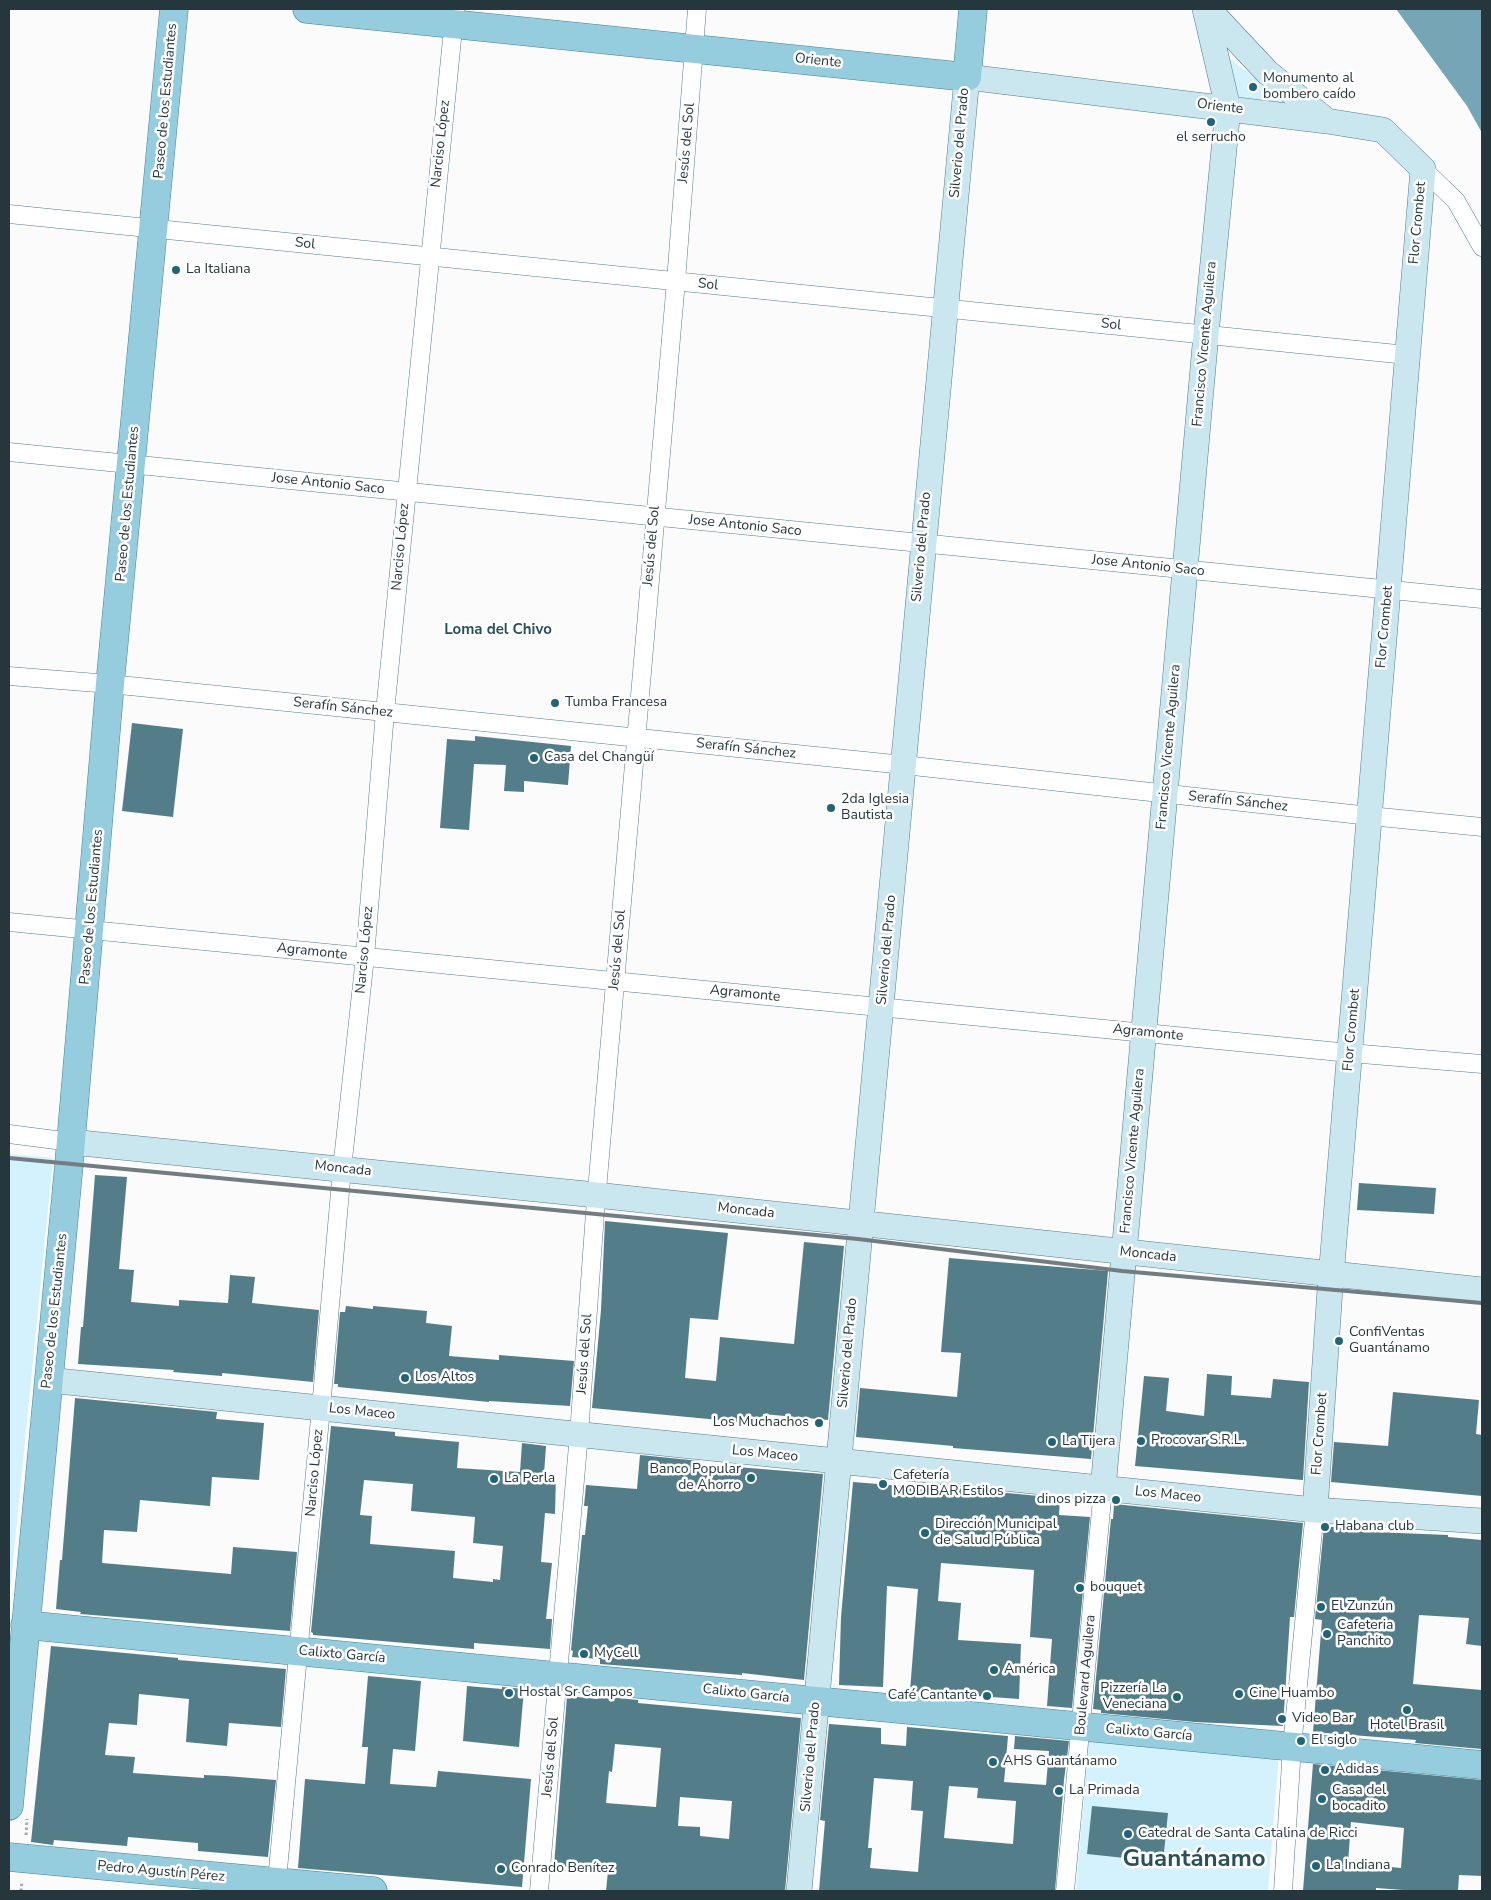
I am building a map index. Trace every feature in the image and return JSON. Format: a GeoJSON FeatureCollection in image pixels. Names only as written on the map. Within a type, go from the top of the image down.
{"type":"FeatureCollection","features":[{"type":"Feature","properties":{"kind":"main road","name":"Paseo de los Estudiantes"},"geometry":{"type":"LineString","coordinates":[[9,1806],[17,1624],[48,1380],[90,930],[110,684],[174,9]]}},
{"type":"Feature","properties":{"kind":"main road","name":"Oriente"},"geometry":{"type":"LineString","coordinates":[[307,9],[454,16],[695,48],[967,76],[1327,121],[1382,130],[1423,170]]}},
{"type":"Feature","properties":{"kind":"main road","name":"Silverio del Prado"},"geometry":{"type":"LineString","coordinates":[[799,1891],[904,764],[922,544],[973,9]]}},
{"type":"Feature","properties":{"kind":"main road","name":"Oriente"},"geometry":{"type":"LineString","coordinates":[[1207,9],[1267,72],[1327,121]]}},
{"type":"Feature","properties":{"kind":"main road","name":"Francisco Vicente Aguilera"},"geometry":{"type":"LineString","coordinates":[[1103,1489],[1206,334],[1228,108],[1207,9]]}},
{"type":"Feature","properties":{"kind":"main road","name":"Flor Crombet"},"geometry":{"type":"LineString","coordinates":[[1315,1510],[1332,1274],[1423,170]]}},
{"type":"Feature","properties":{"kind":"main road","name":"Moncada"},"geometry":{"type":"LineString","coordinates":[[71,1142],[596,1195],[1482,1290]]}},
{"type":"Feature","properties":{"kind":"main road","name":"Los Maceo"},"geometry":{"type":"LineString","coordinates":[[48,1380],[1315,1510],[1482,1522]]}},
{"type":"Feature","properties":{"kind":"main road","name":"Calixto García"},"geometry":{"type":"LineString","coordinates":[[17,1624],[1482,1765]]}},
{"type":"Feature","properties":{"kind":"main road","name":"Pedro Agustín Pérez"},"geometry":{"type":"LineString","coordinates":[[9,1857],[276,1887],[374,1891]]}},
{"type":"Feature","properties":{"kind":"street","name":"Jesús del Sol"},"geometry":{"type":"LineString","coordinates":[[539,1891],[579,1434],[596,1195],[676,281],[697,9]]}},
{"type":"Feature","properties":{"kind":"street","name":"Narciso López"},"geometry":{"type":"LineString","coordinates":[[276,1887],[342,1169],[365,957],[385,712],[454,16]]}},
{"type":"Feature","properties":{"kind":"street","name":"Oriente"},"geometry":{"type":"LineString","coordinates":[[1423,170],[1456,201],[1482,247]]}},
{"type":"Feature","properties":{"kind":"street","name":"Sol"},"geometry":{"type":"LineString","coordinates":[[9,214],[1407,355]]}},
{"type":"Feature","properties":{"kind":"street","name":"Jose Antonio Saco"},"geometry":{"type":"LineString","coordinates":[[9,452],[131,466],[1482,599]]}},
{"type":"Feature","properties":{"kind":"street","name":"Serafín Sánchez"},"geometry":{"type":"LineString","coordinates":[[9,676],[110,684],[904,764],[1165,794],[1482,827]]}},
{"type":"Feature","properties":{"kind":"street","name":"Agramonte"},"geometry":{"type":"LineString","coordinates":[[9,922],[1350,1053],[1482,1064]]}},
{"type":"Feature","properties":{"kind":"street","name":"Moncada"},"geometry":{"type":"LineString","coordinates":[[9,1134],[71,1142]]}},
{"type":"Feature","properties":{"kind":"street","name":"Boulevard Aguilera"},"geometry":{"type":"LineString","coordinates":[[1065,1891],[1103,1489]]}},
{"type":"Feature","properties":{"kind":"street","name":"Flor Crombet"},"geometry":{"type":"LineString","coordinates":[[1283,1891],[1292,1747],[1315,1510]]}},
{"type":"Feature","properties":{"kind":"shaded area"},"geometry":{"type":"Polygon","coordinates":[[[1396,9],[1482,9],[1482,133],[1467,106],[1396,9]]]}},
{"type":"Feature","properties":{"kind":"shaded area"},"geometry":{"type":"Polygon","coordinates":[[[1229,58],[1289,105],[1239,98],[1229,58]]]}},
{"type":"Feature","properties":{"kind":"shaded area"},"geometry":{"type":"Polygon","coordinates":[[[9,1154],[53,1158],[9,1602],[9,1154]]]}},
{"type":"Feature","properties":{"kind":"shaded area"},"geometry":{"type":"Polygon","coordinates":[[[1089,1738],[1279,1754],[1268,1891],[1076,1891],[1089,1738]]]}},
{"type":"Feature","properties":{"kind":"building"},"geometry":{"type":"Polygon","coordinates":[[[132,723],[183,729],[173,817],[122,811],[132,723]]]}},
{"type":"Feature","properties":{"kind":"building"},"geometry":{"type":"Polygon","coordinates":[[[475,736],[571,746],[568,785],[524,781],[524,792],[504,791],[506,765],[474,764],[469,830],[440,828],[447,739],[475,741],[475,736]]]}},
{"type":"Feature","properties":{"kind":"building"},"geometry":{"type":"Polygon","coordinates":[[[95,1175],[127,1177],[119,1269],[134,1270],[131,1302],[179,1306],[179,1300],[228,1303],[230,1275],[255,1277],[252,1303],[319,1310],[313,1382],[222,1373],[222,1376],[173,1372],[174,1370],[78,1364],[81,1327],[83,1327],[95,1175]]]}},
{"type":"Feature","properties":{"kind":"building"},"geometry":{"type":"Polygon","coordinates":[[[1359,1183],[1436,1188],[1434,1214],[1357,1210],[1359,1183]]]}},
{"type":"Feature","properties":{"kind":"building"},"geometry":{"type":"Polygon","coordinates":[[[605,1221],[728,1233],[718,1320],[690,1318],[685,1378],[716,1381],[720,1337],[794,1344],[804,1242],[844,1246],[828,1420],[763,1414],[762,1424],[592,1408],[601,1310],[605,1221]]]}},
{"type":"Feature","properties":{"kind":"building"},"geometry":{"type":"Polygon","coordinates":[[[949,1258],[1108,1271],[1091,1459],[953,1448],[953,1446],[856,1437],[860,1388],[957,1397],[961,1353],[941,1352],[949,1258]]]}},
{"type":"Feature","properties":{"kind":"building"},"geometry":{"type":"Polygon","coordinates":[[[346,1306],[373,1309],[373,1306],[427,1311],[426,1323],[452,1326],[449,1356],[499,1360],[499,1355],[574,1361],[570,1406],[489,1402],[338,1387],[338,1384],[334,1384],[340,1312],[345,1312],[346,1306]]]}},
{"type":"Feature","properties":{"kind":"building"},"geometry":{"type":"Polygon","coordinates":[[[1207,1374],[1232,1376],[1231,1395],[1271,1398],[1273,1379],[1309,1382],[1303,1480],[1135,1466],[1144,1376],[1169,1378],[1166,1411],[1204,1416],[1207,1374]]]}},
{"type":"Feature","properties":{"kind":"building"},"geometry":{"type":"Polygon","coordinates":[[[1393,1392],[1479,1400],[1476,1434],[1482,1435],[1482,1496],[1331,1482],[1334,1442],[1388,1446],[1393,1392]]]}},
{"type":"Feature","properties":{"kind":"building"},"geometry":{"type":"Polygon","coordinates":[[[75,1398],[217,1412],[216,1419],[264,1423],[259,1480],[212,1477],[210,1506],[140,1500],[137,1532],[104,1530],[102,1563],[231,1574],[233,1547],[297,1552],[290,1631],[80,1614],[81,1612],[56,1609],[60,1560],[62,1560],[75,1398]]]}},
{"type":"Feature","properties":{"kind":"building"},"geometry":{"type":"Polygon","coordinates":[[[331,1426],[395,1432],[395,1436],[459,1442],[457,1468],[520,1472],[522,1443],[546,1446],[544,1474],[556,1474],[555,1514],[545,1513],[541,1562],[552,1563],[546,1619],[552,1619],[550,1649],[474,1643],[474,1649],[313,1635],[311,1632],[331,1426]],[[364,1480],[360,1515],[372,1516],[370,1544],[455,1551],[453,1578],[493,1582],[493,1579],[500,1580],[503,1546],[473,1543],[475,1517],[411,1511],[413,1484],[364,1480]]]}},
{"type":"Feature","properties":{"kind":"building"},"geometry":{"type":"Polygon","coordinates":[[[640,1455],[700,1461],[700,1464],[823,1474],[804,1680],[742,1673],[742,1675],[600,1664],[600,1659],[572,1657],[573,1651],[571,1650],[582,1535],[585,1535],[588,1506],[584,1506],[586,1485],[637,1489],[640,1455]]]}},
{"type":"Feature","properties":{"kind":"building"},"geometry":{"type":"Polygon","coordinates":[[[853,1482],[954,1490],[954,1488],[1060,1498],[1059,1515],[1090,1517],[1072,1708],[1047,1706],[1052,1639],[1030,1637],[1034,1570],[941,1563],[938,1601],[961,1603],[958,1640],[1021,1644],[1019,1699],[910,1691],[918,1589],[887,1586],[883,1687],[839,1685],[841,1617],[853,1482]]]}},
{"type":"Feature","properties":{"kind":"building"},"geometry":{"type":"Polygon","coordinates":[[[1114,1504],[1303,1523],[1294,1617],[1290,1617],[1283,1726],[1195,1722],[1101,1713],[1101,1710],[1093,1709],[1114,1504]]]}},
{"type":"Feature","properties":{"kind":"building"},"geometry":{"type":"Polygon","coordinates":[[[1324,1526],[1374,1532],[1448,1535],[1448,1537],[1482,1540],[1482,1646],[1466,1644],[1469,1618],[1419,1615],[1413,1684],[1482,1690],[1482,1749],[1415,1743],[1416,1740],[1313,1732],[1322,1620],[1315,1619],[1324,1526]]]}},
{"type":"Feature","properties":{"kind":"building"},"geometry":{"type":"Polygon","coordinates":[[[51,1646],[178,1658],[178,1660],[286,1669],[281,1727],[229,1723],[227,1746],[186,1742],[189,1699],[139,1694],[137,1725],[109,1723],[105,1755],[135,1757],[133,1773],[204,1778],[204,1775],[226,1776],[276,1780],[268,1857],[198,1851],[198,1843],[128,1837],[127,1846],[54,1840],[53,1845],[31,1842],[51,1646]]]}},
{"type":"Feature","properties":{"kind":"building"},"geometry":{"type":"Polygon","coordinates":[[[368,1676],[421,1681],[415,1751],[393,1749],[390,1784],[436,1787],[438,1771],[531,1779],[522,1887],[298,1868],[305,1779],[365,1784],[368,1747],[362,1747],[368,1676]]]}},
{"type":"Feature","properties":{"kind":"building"},"geometry":{"type":"Polygon","coordinates":[[[467,1686],[524,1689],[519,1747],[463,1741],[467,1686]]]}},
{"type":"Feature","properties":{"kind":"building"},"geometry":{"type":"Polygon","coordinates":[[[567,1696],[598,1699],[598,1696],[638,1700],[638,1703],[801,1718],[785,1891],[606,1891],[608,1871],[554,1866],[567,1696]],[[615,1744],[612,1772],[609,1771],[606,1803],[656,1807],[661,1748],[615,1744]],[[680,1797],[678,1826],[700,1827],[700,1836],[729,1839],[732,1801],[680,1797]]]}},
{"type":"Feature","properties":{"kind":"building"},"geometry":{"type":"Polygon","coordinates":[[[829,1724],[881,1728],[881,1744],[906,1746],[907,1727],[1008,1736],[1004,1782],[1046,1785],[1049,1751],[1014,1749],[1015,1736],[1069,1741],[1055,1891],[819,1891],[825,1821],[820,1820],[829,1724]],[[874,1778],[868,1848],[872,1848],[870,1868],[918,1872],[923,1811],[911,1810],[913,1781],[874,1778]],[[949,1786],[944,1838],[1013,1844],[1016,1801],[977,1798],[978,1788],[949,1786]]]}},
{"type":"Feature","properties":{"kind":"building"},"geometry":{"type":"Polygon","coordinates":[[[1313,1764],[1482,1780],[1482,1876],[1459,1875],[1458,1891],[1376,1888],[1376,1891],[1303,1891],[1313,1764]],[[1351,1822],[1348,1863],[1401,1868],[1404,1828],[1351,1822]]]}},
{"type":"Feature","properties":{"kind":"building","name":"Catedral de Santa Catalina de Ricci"},"geometry":{"type":"Polygon","coordinates":[[[1092,1806],[1168,1813],[1163,1862],[1087,1854],[1092,1806]]]}},
{"type":"Feature","properties":{"kind":"railway"},"geometry":{"type":"LineString","coordinates":[[9,1158],[858,1239],[1122,1271],[1482,1303]]}},
{"type":"Feature","properties":{"kind":"place","name":"Monumento al bombero caído"},"geometry":{"type":"Point","coordinates":[1253,87]}},
{"type":"Feature","properties":{"kind":"place","name":"el serrucho"},"geometry":{"type":"Point","coordinates":[1211,122]}},
{"type":"Feature","properties":{"kind":"place","name":"La Italiana"},"geometry":{"type":"Point","coordinates":[176,270]}},
{"type":"Feature","properties":{"kind":"place","name":"Tumba Francesa"},"geometry":{"type":"Point","coordinates":[555,703]}},
{"type":"Feature","properties":{"kind":"place","name":"Casa del Changüí"},"geometry":{"type":"Point","coordinates":[534,758]}},
{"type":"Feature","properties":{"kind":"place","name":"2da Iglesia Bautista"},"geometry":{"type":"Point","coordinates":[831,808]}},
{"type":"Feature","properties":{"kind":"place","name":"ConfiVentas Guantánamo"},"geometry":{"type":"Point","coordinates":[1339,1341]}},
{"type":"Feature","properties":{"kind":"place","name":"Los Altos"},"geometry":{"type":"Point","coordinates":[405,1378]}},
{"type":"Feature","properties":{"kind":"place","name":"Los Muchachos"},"geometry":{"type":"Point","coordinates":[819,1423]}},
{"type":"Feature","properties":{"kind":"place","name":"Procovar S.R.L."},"geometry":{"type":"Point","coordinates":[1141,1441]}},
{"type":"Feature","properties":{"kind":"place","name":"La Tijera"},"geometry":{"type":"Point","coordinates":[1052,1442]}},
{"type":"Feature","properties":{"kind":"place","name":"Banco Popular de Ahorro"},"geometry":{"type":"Point","coordinates":[751,1478]}},
{"type":"Feature","properties":{"kind":"place","name":"La Perla"},"geometry":{"type":"Point","coordinates":[494,1479]}},
{"type":"Feature","properties":{"kind":"place","name":"Cafetería MODIBAR Estilos"},"geometry":{"type":"Point","coordinates":[883,1484]}},
{"type":"Feature","properties":{"kind":"place","name":"dinos pizza"},"geometry":{"type":"Point","coordinates":[1116,1500]}},
{"type":"Feature","properties":{"kind":"place","name":"Habana club"},"geometry":{"type":"Point","coordinates":[1325,1527]}},
{"type":"Feature","properties":{"kind":"place","name":"Dirección Municipal de Salud Pública"},"geometry":{"type":"Point","coordinates":[925,1533]}},
{"type":"Feature","properties":{"kind":"place","name":"bouquet"},"geometry":{"type":"Point","coordinates":[1080,1588]}},
{"type":"Feature","properties":{"kind":"place","name":"El Zunzún"},"geometry":{"type":"Point","coordinates":[1321,1607]}},
{"type":"Feature","properties":{"kind":"place","name":"Cafeteria Panchito"},"geometry":{"type":"Point","coordinates":[1327,1634]}},
{"type":"Feature","properties":{"kind":"place","name":"MyCell"},"geometry":{"type":"Point","coordinates":[584,1654]}},
{"type":"Feature","properties":{"kind":"place","name":"América"},"geometry":{"type":"Point","coordinates":[994,1670]}},
{"type":"Feature","properties":{"kind":"place","name":"Hostal Sr Campos"},"geometry":{"type":"Point","coordinates":[509,1693]}},
{"type":"Feature","properties":{"kind":"place","name":"Cine Huambo"},"geometry":{"type":"Point","coordinates":[1239,1694]}},
{"type":"Feature","properties":{"kind":"place","name":"Café Cantante"},"geometry":{"type":"Point","coordinates":[987,1696]}},
{"type":"Feature","properties":{"kind":"place","name":"Pizzería La Veneciana"},"geometry":{"type":"Point","coordinates":[1177,1697]}},
{"type":"Feature","properties":{"kind":"place","name":"Hotel Brasil"},"geometry":{"type":"Point","coordinates":[1407,1710]}},
{"type":"Feature","properties":{"kind":"place","name":"Video Bar"},"geometry":{"type":"Point","coordinates":[1282,1719]}},
{"type":"Feature","properties":{"kind":"place","name":"El siglo"},"geometry":{"type":"Point","coordinates":[1301,1741]}},
{"type":"Feature","properties":{"kind":"place","name":"AHS Guantánamo"},"geometry":{"type":"Point","coordinates":[993,1762]}},
{"type":"Feature","properties":{"kind":"place","name":"Adidas"},"geometry":{"type":"Point","coordinates":[1325,1770]}},
{"type":"Feature","properties":{"kind":"place","name":"La Primada"},"geometry":{"type":"Point","coordinates":[1059,1791]}},
{"type":"Feature","properties":{"kind":"place","name":"Casa del bocadito"},"geometry":{"type":"Point","coordinates":[1322,1799]}},
{"type":"Feature","properties":{"kind":"place","name":"Catedral de Santa Catalina de Ricci"},"geometry":{"type":"Point","coordinates":[1128,1834]}},
{"type":"Feature","properties":{"kind":"place","name":"La Indiana"},"geometry":{"type":"Point","coordinates":[1316,1866]}},
{"type":"Feature","properties":{"kind":"place","name":"Conrado Benítez"},"geometry":{"type":"Point","coordinates":[501,1869]}},
{"type":"Feature","properties":{"kind":"district","name":"Loma del Chivo"},"geometry":{"type":"Point","coordinates":[498,630]}},
{"type":"Feature","properties":{"kind":"district","name":"Guantánamo"},"geometry":{"type":"Point","coordinates":[1194,1860]}}]}
